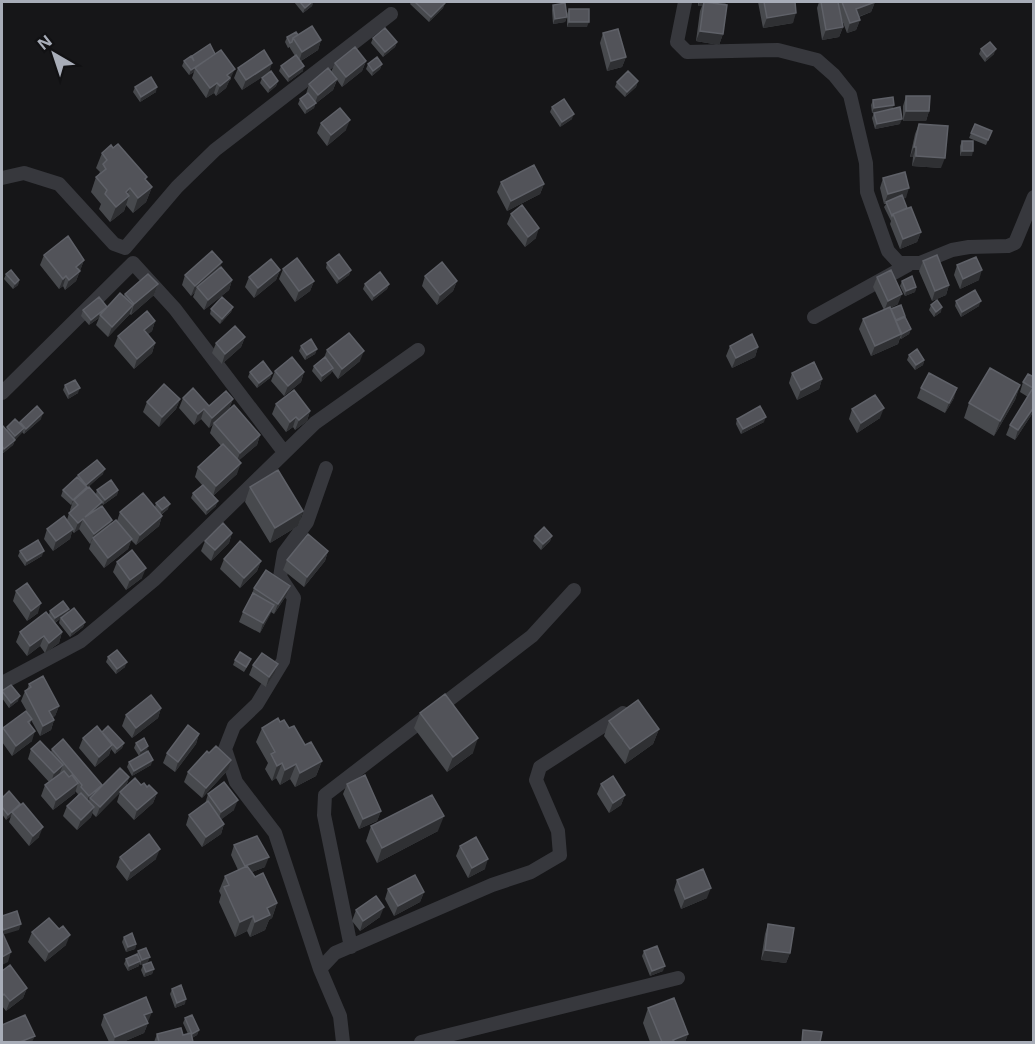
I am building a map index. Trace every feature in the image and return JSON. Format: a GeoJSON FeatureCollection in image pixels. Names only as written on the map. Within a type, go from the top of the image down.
{"type":"FeatureCollection","features":[{"type":"Feature","properties":{"kind":"street"},"geometry":{"type":"LineString","coordinates":[[685,2],[677,42],[687,52],[778,50],[817,60],[834,75],[850,95],[866,163],[867,192],[888,251],[893,260],[908,265]]}},
{"type":"Feature","properties":{"kind":"street"},"geometry":{"type":"LineString","coordinates":[[2,178],[24,173],[59,184],[114,244],[125,248],[177,186],[215,150],[391,14]]}},
{"type":"Feature","properties":{"kind":"street"},"geometry":{"type":"LineString","coordinates":[[814,317],[908,265],[920,263],[952,250],[1008,246],[1015,243],[1034,197]]}},
{"type":"Feature","properties":{"kind":"street"},"geometry":{"type":"LineString","coordinates":[[2,393],[133,263],[175,309],[285,452]]}},
{"type":"Feature","properties":{"kind":"street"},"geometry":{"type":"LineString","coordinates":[[2,683],[81,641],[154,580],[315,423],[418,350]]}},
{"type":"Feature","properties":{"kind":"street"},"geometry":{"type":"LineString","coordinates":[[326,468],[307,522],[284,553],[280,576],[294,598],[283,662],[256,704],[234,726],[225,749],[236,782],[275,833],[320,969],[340,1016],[343,1042]]}},
{"type":"Feature","properties":{"kind":"street"},"geometry":{"type":"LineString","coordinates":[[351,947],[324,815],[325,795],[532,636],[574,590]]}},
{"type":"Feature","properties":{"kind":"street"},"geometry":{"type":"LineString","coordinates":[[320,969],[335,954],[492,885],[531,872],[560,855],[558,831],[536,780],[540,767],[633,707]]}},
{"type":"Feature","properties":{"kind":"street"},"geometry":{"type":"LineString","coordinates":[[420,1042],[678,978]]}},
{"type":"Feature","properties":{"kind":"building"},"geometry":{"type":"Polygon","coordinates":[[[300,2],[312,2],[305,8],[300,2]]]}},
{"type":"Feature","properties":{"kind":"building"},"geometry":{"type":"Polygon","coordinates":[[[415,2],[443,2],[445,3],[431,17],[415,2]]]}},
{"type":"Feature","properties":{"kind":"building"},"geometry":{"type":"Polygon","coordinates":[[[704,2],[727,5],[723,34],[700,31],[704,2]]]}},
{"type":"Feature","properties":{"kind":"building"},"geometry":{"type":"Polygon","coordinates":[[[764,2],[795,2],[796,13],[767,18],[764,2]]]}},
{"type":"Feature","properties":{"kind":"building"},"geometry":{"type":"Polygon","coordinates":[[[821,2],[838,2],[843,27],[826,30],[821,2]]]}},
{"type":"Feature","properties":{"kind":"building"},"geometry":{"type":"Polygon","coordinates":[[[842,2],[875,2],[856,9],[860,20],[850,23],[842,2]]]}},
{"type":"Feature","properties":{"kind":"building"},"geometry":{"type":"Polygon","coordinates":[[[565,3],[567,17],[555,19],[553,5],[565,3]]]}},
{"type":"Feature","properties":{"kind":"building"},"geometry":{"type":"Polygon","coordinates":[[[569,9],[589,9],[589,22],[569,22],[569,9]]]}},
{"type":"Feature","properties":{"kind":"building"},"geometry":{"type":"Polygon","coordinates":[[[312,26],[321,40],[302,52],[293,38],[312,26]]]}},
{"type":"Feature","properties":{"kind":"building"},"geometry":{"type":"Polygon","coordinates":[[[385,28],[397,42],[385,52],[373,38],[385,28]]]}},
{"type":"Feature","properties":{"kind":"building"},"geometry":{"type":"Polygon","coordinates":[[[618,29],[626,57],[611,61],[603,33],[618,29]]]}},
{"type":"Feature","properties":{"kind":"building"},"geometry":{"type":"Polygon","coordinates":[[[296,32],[298,35],[290,43],[287,37],[296,32]]]}},
{"type":"Feature","properties":{"kind":"building"},"geometry":{"type":"Polygon","coordinates":[[[990,42],[996,49],[987,57],[981,49],[990,42]]]}},
{"type":"Feature","properties":{"kind":"building"},"geometry":{"type":"Polygon","coordinates":[[[210,44],[215,54],[191,70],[184,61],[191,56],[194,61],[192,56],[210,44]]]}},
{"type":"Feature","properties":{"kind":"building"},"geometry":{"type":"Polygon","coordinates":[[[355,47],[366,61],[346,77],[335,63],[355,47]]]}},
{"type":"Feature","properties":{"kind":"building"},"geometry":{"type":"Polygon","coordinates":[[[221,50],[235,69],[227,75],[230,78],[220,86],[217,83],[210,88],[195,68],[221,50]]]}},
{"type":"Feature","properties":{"kind":"building"},"geometry":{"type":"Polygon","coordinates":[[[264,50],[272,63],[246,80],[238,68],[264,50]]]}},
{"type":"Feature","properties":{"kind":"building"},"geometry":{"type":"Polygon","coordinates":[[[296,55],[304,66],[289,77],[281,66],[296,55]]]}},
{"type":"Feature","properties":{"kind":"building"},"geometry":{"type":"Polygon","coordinates":[[[377,57],[382,64],[373,71],[368,64],[377,57]]]}},
{"type":"Feature","properties":{"kind":"building"},"geometry":{"type":"Polygon","coordinates":[[[328,68],[337,79],[318,95],[309,84],[328,68]]]}},
{"type":"Feature","properties":{"kind":"building"},"geometry":{"type":"Polygon","coordinates":[[[271,71],[278,81],[270,88],[262,78],[271,71]]]}},
{"type":"Feature","properties":{"kind":"building"},"geometry":{"type":"Polygon","coordinates":[[[628,71],[638,81],[627,92],[617,82],[628,71]]]}},
{"type":"Feature","properties":{"kind":"building"},"geometry":{"type":"Polygon","coordinates":[[[151,77],[157,87],[141,97],[135,87],[151,77]]]}},
{"type":"Feature","properties":{"kind":"building"},"geometry":{"type":"Polygon","coordinates":[[[308,93],[316,103],[307,109],[300,99],[308,93]]]}},
{"type":"Feature","properties":{"kind":"building"},"geometry":{"type":"Polygon","coordinates":[[[906,96],[930,96],[929,111],[906,111],[906,96]]]}},
{"type":"Feature","properties":{"kind":"building"},"geometry":{"type":"Polygon","coordinates":[[[893,97],[894,105],[874,108],[873,100],[893,97]]]}},
{"type":"Feature","properties":{"kind":"building"},"geometry":{"type":"Polygon","coordinates":[[[564,99],[574,114],[562,122],[552,107],[564,99]]]}},
{"type":"Feature","properties":{"kind":"building"},"geometry":{"type":"Polygon","coordinates":[[[900,107],[902,119],[877,124],[874,113],[900,107]]]}},
{"type":"Feature","properties":{"kind":"building"},"geometry":{"type":"Polygon","coordinates":[[[340,108],[350,120],[331,135],[321,123],[340,108]]]}},
{"type":"Feature","properties":{"kind":"building"},"geometry":{"type":"Polygon","coordinates":[[[919,124],[948,126],[945,158],[916,156],[916,147],[914,147],[919,124]]]}},
{"type":"Feature","properties":{"kind":"building"},"geometry":{"type":"Polygon","coordinates":[[[975,124],[992,131],[988,140],[971,133],[975,124]]]}},
{"type":"Feature","properties":{"kind":"building"},"geometry":{"type":"Polygon","coordinates":[[[962,141],[973,141],[973,151],[962,151],[962,141]]]}},
{"type":"Feature","properties":{"kind":"building"},"geometry":{"type":"Polygon","coordinates":[[[118,144],[147,177],[145,179],[152,187],[138,198],[130,188],[126,192],[129,196],[116,207],[105,194],[107,190],[96,177],[106,169],[103,164],[107,160],[102,153],[111,145],[113,148],[118,144]]]}},
{"type":"Feature","properties":{"kind":"building"},"geometry":{"type":"Polygon","coordinates":[[[534,165],[544,184],[511,201],[501,182],[534,165]]]}},
{"type":"Feature","properties":{"kind":"building"},"geometry":{"type":"Polygon","coordinates":[[[905,172],[909,188],[888,194],[883,178],[905,172]]]}},
{"type":"Feature","properties":{"kind":"building"},"geometry":{"type":"Polygon","coordinates":[[[902,195],[907,208],[892,216],[886,202],[902,195]]]}},
{"type":"Feature","properties":{"kind":"building"},"geometry":{"type":"Polygon","coordinates":[[[522,205],[539,228],[528,237],[511,214],[522,205]]]}},
{"type":"Feature","properties":{"kind":"building"},"geometry":{"type":"Polygon","coordinates":[[[911,207],[921,232],[903,239],[893,214],[911,207]]]}},
{"type":"Feature","properties":{"kind":"building"},"geometry":{"type":"Polygon","coordinates":[[[68,236],[84,260],[76,267],[80,271],[69,280],[66,276],[63,279],[44,255],[68,236]]]}},
{"type":"Feature","properties":{"kind":"building"},"geometry":{"type":"Polygon","coordinates":[[[212,251],[222,262],[195,286],[185,275],[212,251]]]}},
{"type":"Feature","properties":{"kind":"building"},"geometry":{"type":"Polygon","coordinates":[[[339,254],[351,270],[339,279],[327,263],[339,254]]]}},
{"type":"Feature","properties":{"kind":"building"},"geometry":{"type":"Polygon","coordinates":[[[937,255],[949,285],[935,291],[923,261],[937,255]]]}},
{"type":"Feature","properties":{"kind":"building"},"geometry":{"type":"Polygon","coordinates":[[[976,257],[982,270],[963,279],[957,265],[976,257]]]}},
{"type":"Feature","properties":{"kind":"building"},"geometry":{"type":"Polygon","coordinates":[[[297,258],[314,281],[299,291],[283,269],[297,258]]]}},
{"type":"Feature","properties":{"kind":"building"},"geometry":{"type":"Polygon","coordinates":[[[271,259],[280,270],[258,288],[249,277],[271,259]]]}},
{"type":"Feature","properties":{"kind":"building"},"geometry":{"type":"Polygon","coordinates":[[[442,262],[457,281],[440,295],[425,276],[442,262]]]}},
{"type":"Feature","properties":{"kind":"building"},"geometry":{"type":"Polygon","coordinates":[[[221,267],[232,280],[208,300],[197,287],[221,267]]]}},
{"type":"Feature","properties":{"kind":"building"},"geometry":{"type":"Polygon","coordinates":[[[11,270],[19,280],[15,284],[6,274],[11,270]]]}},
{"type":"Feature","properties":{"kind":"building"},"geometry":{"type":"Polygon","coordinates":[[[891,270],[902,294],[888,301],[877,277],[891,270]]]}},
{"type":"Feature","properties":{"kind":"building"},"geometry":{"type":"Polygon","coordinates":[[[380,272],[389,284],[374,296],[365,284],[380,272]]]}},
{"type":"Feature","properties":{"kind":"building"},"geometry":{"type":"Polygon","coordinates":[[[148,274],[158,284],[134,304],[125,294],[148,274]]]}},
{"type":"Feature","properties":{"kind":"building"},"geometry":{"type":"Polygon","coordinates":[[[912,276],[916,287],[906,291],[902,281],[912,276]]]}},
{"type":"Feature","properties":{"kind":"building"},"geometry":{"type":"Polygon","coordinates":[[[975,290],[981,301],[962,312],[956,301],[975,290]]]}},
{"type":"Feature","properties":{"kind":"building"},"geometry":{"type":"Polygon","coordinates":[[[120,293],[133,305],[112,327],[100,315],[120,293]]]}},
{"type":"Feature","properties":{"kind":"building"},"geometry":{"type":"Polygon","coordinates":[[[99,297],[107,307],[91,320],[83,310],[99,297]]]}},
{"type":"Feature","properties":{"kind":"building"},"geometry":{"type":"Polygon","coordinates":[[[222,297],[233,307],[222,319],[211,309],[222,297]]]}},
{"type":"Feature","properties":{"kind":"building"},"geometry":{"type":"Polygon","coordinates":[[[937,300],[942,307],[936,312],[931,305],[937,300]]]}},
{"type":"Feature","properties":{"kind":"building"},"geometry":{"type":"Polygon","coordinates":[[[901,305],[905,316],[896,320],[891,309],[901,305]]]}},
{"type":"Feature","properties":{"kind":"building"},"geometry":{"type":"Polygon","coordinates":[[[890,307],[901,334],[875,346],[863,319],[890,307]]]}},
{"type":"Feature","properties":{"kind":"building"},"geometry":{"type":"Polygon","coordinates":[[[147,311],[155,321],[144,330],[155,343],[137,359],[118,336],[147,311]]]}},
{"type":"Feature","properties":{"kind":"building"},"geometry":{"type":"Polygon","coordinates":[[[905,317],[911,329],[902,334],[896,321],[905,317]]]}},
{"type":"Feature","properties":{"kind":"building"},"geometry":{"type":"Polygon","coordinates":[[[235,326],[245,337],[225,354],[216,343],[235,326]]]}},
{"type":"Feature","properties":{"kind":"building"},"geometry":{"type":"Polygon","coordinates":[[[349,333],[364,351],[342,369],[327,350],[349,333]]]}},
{"type":"Feature","properties":{"kind":"building"},"geometry":{"type":"Polygon","coordinates":[[[752,334],[758,347],[736,358],[730,346],[752,334]]]}},
{"type":"Feature","properties":{"kind":"building"},"geometry":{"type":"Polygon","coordinates":[[[311,339],[317,349],[307,355],[301,346],[311,339]]]}},
{"type":"Feature","properties":{"kind":"building"},"geometry":{"type":"Polygon","coordinates":[[[917,349],[924,360],[916,365],[909,355],[917,349]]]}},
{"type":"Feature","properties":{"kind":"building"},"geometry":{"type":"Polygon","coordinates":[[[292,357],[304,372],[288,386],[275,371],[292,357]]]}},
{"type":"Feature","properties":{"kind":"building"},"geometry":{"type":"Polygon","coordinates":[[[325,357],[333,368],[322,376],[314,366],[325,357]]]}},
{"type":"Feature","properties":{"kind":"building"},"geometry":{"type":"Polygon","coordinates":[[[263,361],[272,373],[259,383],[250,372],[263,361]]]}},
{"type":"Feature","properties":{"kind":"building"},"geometry":{"type":"Polygon","coordinates":[[[814,362],[822,379],[801,390],[792,373],[814,362]]]}},
{"type":"Feature","properties":{"kind":"building"},"geometry":{"type":"Polygon","coordinates":[[[990,368],[1020,385],[1000,421],[969,403],[990,368]]]}},
{"type":"Feature","properties":{"kind":"building"},"geometry":{"type":"Polygon","coordinates":[[[929,373],[957,388],[949,403],[921,388],[929,373]]]}},
{"type":"Feature","properties":{"kind":"building"},"geometry":{"type":"Polygon","coordinates":[[[1028,374],[1034,377],[1034,407],[1018,430],[1010,425],[1033,388],[1023,382],[1028,374]]]}},
{"type":"Feature","properties":{"kind":"building"},"geometry":{"type":"Polygon","coordinates":[[[75,380],[80,388],[69,394],[65,385],[75,380]]]}},
{"type":"Feature","properties":{"kind":"building"},"geometry":{"type":"Polygon","coordinates":[[[164,384],[180,399],[162,417],[147,402],[164,384]]]}},
{"type":"Feature","properties":{"kind":"building"},"geometry":{"type":"Polygon","coordinates":[[[193,388],[209,406],[226,391],[233,399],[212,418],[204,409],[198,414],[183,398],[193,388]]]}},
{"type":"Feature","properties":{"kind":"building"},"geometry":{"type":"Polygon","coordinates":[[[294,390],[310,411],[299,420],[296,417],[290,422],[276,404],[294,390]]]}},
{"type":"Feature","properties":{"kind":"building"},"geometry":{"type":"Polygon","coordinates":[[[875,395],[884,408],[861,423],[852,409],[875,395]]]}},
{"type":"Feature","properties":{"kind":"building"},"geometry":{"type":"Polygon","coordinates":[[[234,405],[260,435],[240,453],[214,423],[234,405]]]}},
{"type":"Feature","properties":{"kind":"building"},"geometry":{"type":"Polygon","coordinates":[[[37,406],[43,413],[26,429],[20,422],[37,406]]]}},
{"type":"Feature","properties":{"kind":"building"},"geometry":{"type":"Polygon","coordinates":[[[760,406],[766,417],[743,429],[737,419],[760,406]]]}},
{"type":"Feature","properties":{"kind":"building"},"geometry":{"type":"Polygon","coordinates":[[[15,419],[24,428],[15,436],[7,427],[15,419]]]}},
{"type":"Feature","properties":{"kind":"building"},"geometry":{"type":"Polygon","coordinates":[[[2,425],[15,440],[4,449],[2,446],[2,425]]]}},
{"type":"Feature","properties":{"kind":"building"},"geometry":{"type":"Polygon","coordinates":[[[223,444],[241,463],[216,486],[198,467],[223,444]]]}},
{"type":"Feature","properties":{"kind":"building"},"geometry":{"type":"Polygon","coordinates":[[[97,460],[105,469],[86,485],[78,475],[97,460]]]}},
{"type":"Feature","properties":{"kind":"building"},"geometry":{"type":"Polygon","coordinates":[[[278,470],[303,511],[275,528],[250,487],[278,470]]]}},
{"type":"Feature","properties":{"kind":"building"},"geometry":{"type":"Polygon","coordinates":[[[77,477],[87,487],[73,500],[63,490],[77,477]]]}},
{"type":"Feature","properties":{"kind":"building"},"geometry":{"type":"Polygon","coordinates":[[[111,480],[118,490],[105,500],[97,490],[111,480]]]}},
{"type":"Feature","properties":{"kind":"building"},"geometry":{"type":"Polygon","coordinates":[[[203,485],[218,501],[207,510],[193,493],[203,485]]]}},
{"type":"Feature","properties":{"kind":"building"},"geometry":{"type":"Polygon","coordinates":[[[89,487],[102,502],[85,517],[102,506],[112,520],[94,534],[83,519],[78,523],[69,513],[78,505],[74,500],[89,487]]]}},
{"type":"Feature","properties":{"kind":"building"},"geometry":{"type":"Polygon","coordinates":[[[143,493],[162,516],[140,535],[120,512],[143,493]]]}},
{"type":"Feature","properties":{"kind":"building"},"geometry":{"type":"Polygon","coordinates":[[[164,497],[170,504],[162,510],[156,503],[164,497]]]}},
{"type":"Feature","properties":{"kind":"building"},"geometry":{"type":"Polygon","coordinates":[[[64,516],[73,529],[56,541],[47,529],[64,516]]]}},
{"type":"Feature","properties":{"kind":"building"},"geometry":{"type":"Polygon","coordinates":[[[116,520],[132,539],[108,558],[93,538],[116,520]]]}},
{"type":"Feature","properties":{"kind":"building"},"geometry":{"type":"Polygon","coordinates":[[[223,523],[232,533],[215,550],[205,541],[223,523]]]}},
{"type":"Feature","properties":{"kind":"building"},"geometry":{"type":"Polygon","coordinates":[[[544,527],[552,536],[543,544],[535,536],[544,527]]]}},
{"type":"Feature","properties":{"kind":"building"},"geometry":{"type":"Polygon","coordinates":[[[308,534],[328,551],[307,577],[287,560],[308,534]]]}},
{"type":"Feature","properties":{"kind":"building"},"geometry":{"type":"Polygon","coordinates":[[[38,540],[44,551],[27,561],[20,551],[38,540]]]}},
{"type":"Feature","properties":{"kind":"building"},"geometry":{"type":"Polygon","coordinates":[[[240,541],[261,561],[244,578],[224,559],[240,541]]]}},
{"type":"Feature","properties":{"kind":"building"},"geometry":{"type":"Polygon","coordinates":[[[132,550],[146,568],[130,580],[117,562],[132,550]]]}},
{"type":"Feature","properties":{"kind":"building"},"geometry":{"type":"Polygon","coordinates":[[[266,570],[290,586],[278,604],[254,588],[266,570]]]}},
{"type":"Feature","properties":{"kind":"building"},"geometry":{"type":"Polygon","coordinates":[[[27,583],[41,603],[31,611],[16,591],[27,583]]]}},
{"type":"Feature","properties":{"kind":"building"},"geometry":{"type":"Polygon","coordinates":[[[253,593],[274,605],[263,623],[243,612],[253,593]]]}},
{"type":"Feature","properties":{"kind":"building"},"geometry":{"type":"Polygon","coordinates":[[[63,601],[69,609],[55,618],[50,611],[63,601]]]}},
{"type":"Feature","properties":{"kind":"building"},"geometry":{"type":"Polygon","coordinates":[[[74,608],[85,622],[72,632],[61,618],[74,608]]]}},
{"type":"Feature","properties":{"kind":"building"},"geometry":{"type":"Polygon","coordinates":[[[46,612],[62,632],[49,643],[44,636],[30,646],[20,632],[46,612]]]}},
{"type":"Feature","properties":{"kind":"building"},"geometry":{"type":"Polygon","coordinates":[[[117,650],[127,662],[117,669],[108,657],[117,650]]]}},
{"type":"Feature","properties":{"kind":"building"},"geometry":{"type":"Polygon","coordinates":[[[240,652],[251,659],[246,667],[235,660],[240,652]]]}},
{"type":"Feature","properties":{"kind":"building"},"geometry":{"type":"Polygon","coordinates":[[[262,653],[278,664],[269,677],[253,665],[262,653]]]}},
{"type":"Feature","properties":{"kind":"building"},"geometry":{"type":"Polygon","coordinates":[[[43,676],[59,706],[49,711],[54,720],[43,726],[25,691],[31,687],[29,684],[43,676]]]}},
{"type":"Feature","properties":{"kind":"building"},"geometry":{"type":"Polygon","coordinates":[[[11,685],[20,696],[11,703],[2,691],[11,685]]]}},
{"type":"Feature","properties":{"kind":"building"},"geometry":{"type":"Polygon","coordinates":[[[445,694],[478,738],[453,757],[420,713],[445,694]]]}},
{"type":"Feature","properties":{"kind":"building"},"geometry":{"type":"Polygon","coordinates":[[[151,695],[161,708],[136,728],[126,715],[151,695]]]}},
{"type":"Feature","properties":{"kind":"building"},"geometry":{"type":"Polygon","coordinates":[[[638,700],[659,729],[630,749],[609,721],[638,700]]]}},
{"type":"Feature","properties":{"kind":"building"},"geometry":{"type":"Polygon","coordinates":[[[26,711],[32,719],[28,722],[35,731],[16,746],[3,728],[26,711]]]}},
{"type":"Feature","properties":{"kind":"building"},"geometry":{"type":"Polygon","coordinates":[[[278,718],[280,722],[284,720],[289,728],[294,726],[305,745],[311,742],[322,761],[300,773],[296,764],[285,770],[282,763],[277,766],[271,754],[275,752],[262,728],[278,718]]]}},
{"type":"Feature","properties":{"kind":"building"},"geometry":{"type":"Polygon","coordinates":[[[188,725],[199,734],[178,762],[167,753],[188,725]]]}},
{"type":"Feature","properties":{"kind":"building"},"geometry":{"type":"Polygon","coordinates":[[[97,726],[112,745],[99,757],[83,738],[97,726]]]}},
{"type":"Feature","properties":{"kind":"building"},"geometry":{"type":"Polygon","coordinates":[[[108,726],[124,743],[117,749],[102,732],[108,726]]]}},
{"type":"Feature","properties":{"kind":"building"},"geometry":{"type":"Polygon","coordinates":[[[144,738],[148,746],[141,751],[136,743],[144,738]]]}},
{"type":"Feature","properties":{"kind":"building"},"geometry":{"type":"Polygon","coordinates":[[[63,739],[102,785],[89,796],[52,749],[63,739]]]}},
{"type":"Feature","properties":{"kind":"building"},"geometry":{"type":"Polygon","coordinates":[[[40,741],[63,765],[54,773],[31,749],[40,741]]]}},
{"type":"Feature","properties":{"kind":"building"},"geometry":{"type":"Polygon","coordinates":[[[216,746],[231,760],[206,788],[188,772],[207,751],[209,753],[216,746]]]}},
{"type":"Feature","properties":{"kind":"building"},"geometry":{"type":"Polygon","coordinates":[[[148,751],[153,760],[134,771],[129,762],[148,751]]]}},
{"type":"Feature","properties":{"kind":"building"},"geometry":{"type":"Polygon","coordinates":[[[120,768],[129,777],[100,807],[90,798],[120,768]]]}},
{"type":"Feature","properties":{"kind":"building"},"geometry":{"type":"Polygon","coordinates":[[[64,771],[69,777],[72,775],[78,783],[56,800],[45,785],[64,771]]]}},
{"type":"Feature","properties":{"kind":"building"},"geometry":{"type":"Polygon","coordinates":[[[365,775],[381,811],[363,819],[347,784],[365,775]]]}},
{"type":"Feature","properties":{"kind":"building"},"geometry":{"type":"Polygon","coordinates":[[[613,776],[625,795],[613,803],[601,784],[613,776]]]}},
{"type":"Feature","properties":{"kind":"building"},"geometry":{"type":"Polygon","coordinates":[[[135,778],[141,785],[144,783],[147,787],[149,785],[157,793],[137,810],[120,792],[135,778]]]}},
{"type":"Feature","properties":{"kind":"building"},"geometry":{"type":"Polygon","coordinates":[[[224,782],[238,800],[221,812],[208,794],[224,782]]]}},
{"type":"Feature","properties":{"kind":"building"},"geometry":{"type":"Polygon","coordinates":[[[9,791],[20,804],[8,815],[2,807],[2,798],[9,791]]]}},
{"type":"Feature","properties":{"kind":"building"},"geometry":{"type":"Polygon","coordinates":[[[81,793],[94,807],[81,820],[67,806],[81,793]]]}},
{"type":"Feature","properties":{"kind":"building"},"geometry":{"type":"Polygon","coordinates":[[[432,795],[444,816],[382,848],[371,826],[432,795]]]}},
{"type":"Feature","properties":{"kind":"building"},"geometry":{"type":"Polygon","coordinates":[[[208,801],[224,824],[206,837],[189,815],[208,801]]]}},
{"type":"Feature","properties":{"kind":"building"},"geometry":{"type":"Polygon","coordinates":[[[23,803],[43,827],[33,836],[12,812],[23,803]]]}},
{"type":"Feature","properties":{"kind":"building"},"geometry":{"type":"Polygon","coordinates":[[[149,834],[160,849],[131,871],[120,857],[149,834]]]}},
{"type":"Feature","properties":{"kind":"building"},"geometry":{"type":"Polygon","coordinates":[[[257,836],[269,857],[245,866],[234,845],[257,836]]]}},
{"type":"Feature","properties":{"kind":"building"},"geometry":{"type":"Polygon","coordinates":[[[476,837],[488,859],[472,868],[460,846],[476,837]]]}},
{"type":"Feature","properties":{"kind":"building"},"geometry":{"type":"Polygon","coordinates":[[[247,866],[255,877],[263,873],[277,903],[267,908],[270,915],[255,922],[253,916],[240,922],[224,887],[229,885],[225,876],[247,866]]]}},
{"type":"Feature","properties":{"kind":"building"},"geometry":{"type":"Polygon","coordinates":[[[703,869],[711,888],[685,899],[677,880],[703,869]]]}},
{"type":"Feature","properties":{"kind":"building"},"geometry":{"type":"Polygon","coordinates":[[[415,875],[424,892],[398,906],[388,889],[415,875]]]}},
{"type":"Feature","properties":{"kind":"building"},"geometry":{"type":"Polygon","coordinates":[[[376,896],[384,907],[363,921],[356,910],[376,896]]]}},
{"type":"Feature","properties":{"kind":"building"},"geometry":{"type":"Polygon","coordinates":[[[17,911],[21,924],[3,930],[2,916],[17,911]]]}},
{"type":"Feature","properties":{"kind":"building"},"geometry":{"type":"Polygon","coordinates":[[[49,918],[59,929],[63,926],[70,935],[49,952],[32,932],[49,918]]]}},
{"type":"Feature","properties":{"kind":"building"},"geometry":{"type":"Polygon","coordinates":[[[768,924],[794,928],[790,953],[765,950],[768,924]]]}},
{"type":"Feature","properties":{"kind":"building"},"geometry":{"type":"Polygon","coordinates":[[[2,932],[11,952],[2,957],[2,932]]]}},
{"type":"Feature","properties":{"kind":"building"},"geometry":{"type":"Polygon","coordinates":[[[132,933],[136,944],[128,947],[124,937],[132,933]]]}},
{"type":"Feature","properties":{"kind":"building"},"geometry":{"type":"Polygon","coordinates":[[[657,946],[665,966],[652,971],[644,951],[657,946]]]}},
{"type":"Feature","properties":{"kind":"building"},"geometry":{"type":"Polygon","coordinates":[[[146,948],[150,957],[142,960],[138,951],[146,948]]]}},
{"type":"Feature","properties":{"kind":"building"},"geometry":{"type":"Polygon","coordinates":[[[137,954],[140,961],[129,966],[126,959],[137,954]]]}},
{"type":"Feature","properties":{"kind":"building"},"geometry":{"type":"Polygon","coordinates":[[[151,962],[154,969],[146,972],[143,965],[151,962]]]}},
{"type":"Feature","properties":{"kind":"building"},"geometry":{"type":"Polygon","coordinates":[[[10,965],[27,988],[10,1001],[4,994],[2,996],[2,971],[10,965]]]}},
{"type":"Feature","properties":{"kind":"building"},"geometry":{"type":"Polygon","coordinates":[[[181,985],[186,999],[177,1003],[172,989],[181,985]]]}},
{"type":"Feature","properties":{"kind":"building"},"geometry":{"type":"Polygon","coordinates":[[[146,997],[152,1012],[144,1015],[148,1023],[115,1037],[104,1015],[146,997]]]}},
{"type":"Feature","properties":{"kind":"building"},"geometry":{"type":"Polygon","coordinates":[[[674,998],[688,1034],[673,1040],[675,1042],[662,1042],[648,1008],[674,998]]]}},
{"type":"Feature","properties":{"kind":"building"},"geometry":{"type":"Polygon","coordinates":[[[25,1015],[35,1036],[20,1042],[2,1042],[2,1025],[25,1015]]]}},
{"type":"Feature","properties":{"kind":"building"},"geometry":{"type":"Polygon","coordinates":[[[192,1015],[199,1030],[192,1034],[185,1018],[192,1015]]]}},
{"type":"Feature","properties":{"kind":"building"},"geometry":{"type":"Polygon","coordinates":[[[181,1028],[183,1035],[191,1033],[193,1042],[159,1042],[157,1034],[181,1028]]]}},
{"type":"Feature","properties":{"kind":"building"},"geometry":{"type":"Polygon","coordinates":[[[803,1030],[822,1032],[820,1042],[802,1042],[803,1030]]]}}]}
